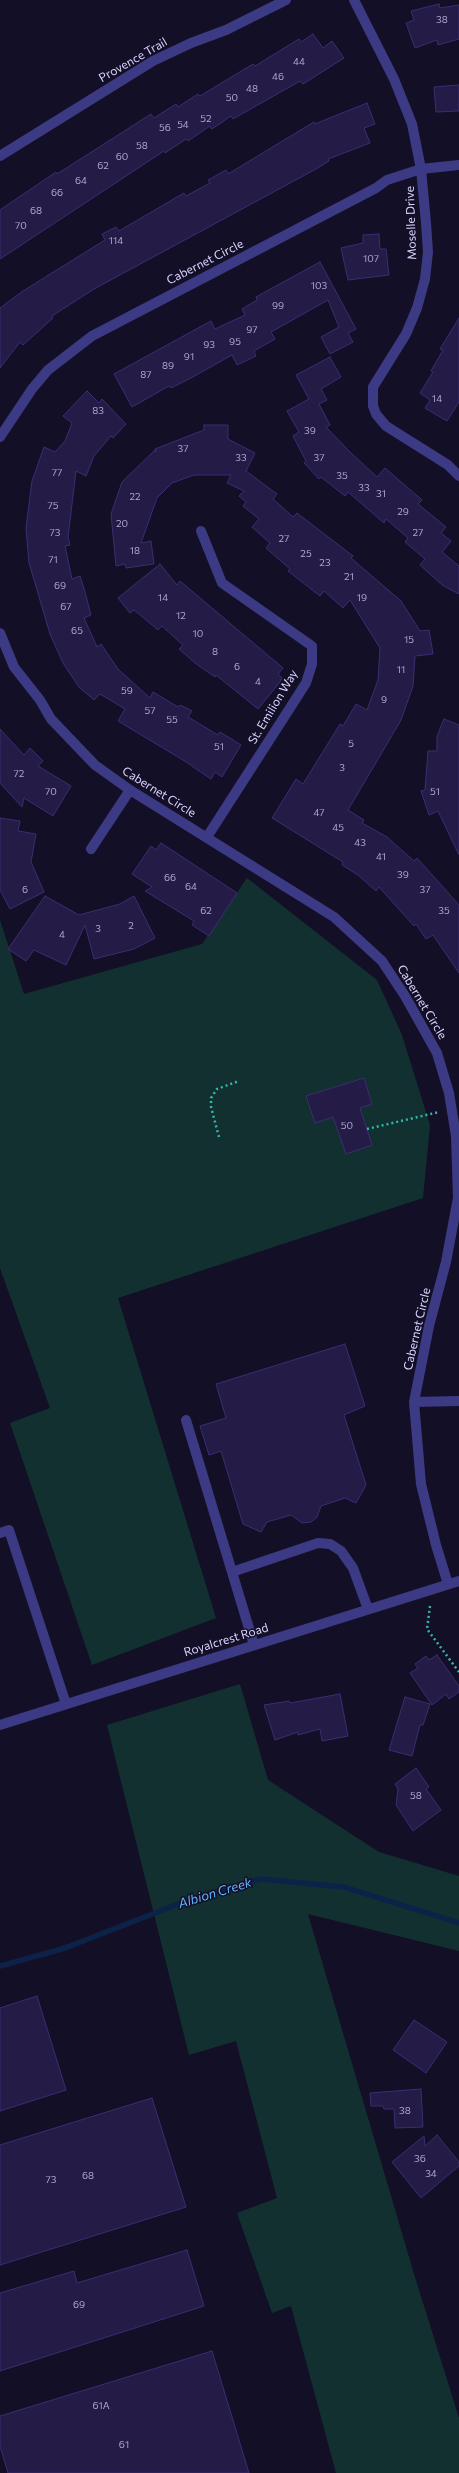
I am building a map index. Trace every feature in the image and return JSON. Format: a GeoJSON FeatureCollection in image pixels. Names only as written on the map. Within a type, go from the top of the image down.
{"type":"FeatureCollection","features":[{"type":"Feature","properties":{"kind":"street","name":"Provence Trail"},"geometry":{"type":"LineString","coordinates":[[0,156],[153,61],[191,43],[226,30],[286,0]]}},
{"type":"Feature","properties":{"kind":"street","name":"Moselle Drive"},"geometry":{"type":"LineString","coordinates":[[354,0],[394,78],[412,124],[421,169],[428,252],[424,279],[417,308],[406,334],[373,387],[372,399],[376,414],[386,426],[448,466],[459,476]]}},
{"type":"Feature","properties":{"kind":"street","name":"Cabernet Circle"},"geometry":{"type":"LineString","coordinates":[[0,437],[32,389],[48,370],[92,336],[369,192],[387,180],[421,169],[459,165]]}},
{"type":"Feature","properties":{"kind":"street","name":"St. Emilion Way"},"geometry":{"type":"LineString","coordinates":[[201,531],[222,582],[312,646],[312,664],[306,683],[207,837]]}},
{"type":"Feature","properties":{"kind":"street","name":"Cabernet Circle"},"geometry":{"type":"LineString","coordinates":[[0,633],[14,667],[40,700],[51,719],[96,765],[130,790],[334,917],[382,960],[405,996],[437,1053],[449,1093],[456,1136],[458,1198],[446,1262],[429,1326],[414,1402],[421,1484],[436,1545],[448,1584]]}},
{"type":"Feature","properties":{"kind":"street"},"geometry":{"type":"LineString","coordinates":[[91,848],[130,790]]}},
{"type":"Feature","properties":{"kind":"street"},"geometry":{"type":"LineString","coordinates":[[414,1402],[459,1401]]}},
{"type":"Feature","properties":{"kind":"street"},"geometry":{"type":"LineString","coordinates":[[186,1420],[254,1645]]}},
{"type":"Feature","properties":{"kind":"street"},"geometry":{"type":"LineString","coordinates":[[0,1533],[9,1530],[66,1704]]}},
{"type":"Feature","properties":{"kind":"street"},"geometry":{"type":"LineString","coordinates":[[232,1572],[318,1543],[330,1544],[341,1551],[354,1568],[368,1609]]}},
{"type":"Feature","properties":{"kind":"street","name":"Royalcrest Road"},"geometry":{"type":"LineString","coordinates":[[0,1725],[459,1580]]}},
{"type":"Feature","properties":{"kind":"path"},"geometry":{"type":"LineString","coordinates":[[219,1137],[210,1107],[211,1098],[217,1089],[239,1081]]}},
{"type":"Feature","properties":{"kind":"path"},"geometry":{"type":"LineString","coordinates":[[367,1128],[451,1110]]}},
{"type":"Feature","properties":{"kind":"path"},"geometry":{"type":"LineString","coordinates":[[430,1606],[427,1629],[459,1672]]}},
{"type":"Feature","properties":{"kind":"green space"},"geometry":{"type":"Polygon","coordinates":[[[247,878],[377,980],[402,1035],[430,1125],[423,1198],[118,1298],[216,1618],[92,1665],[10,1423],[50,1408],[0,1268],[0,920],[24,994],[202,944],[247,878]]]}},
{"type":"Feature","properties":{"kind":"green space"},"geometry":{"type":"Polygon","coordinates":[[[240,1684],[268,1780],[379,1852],[459,1876],[459,1951],[308,1914],[414,2274],[459,2418],[459,2473],[336,2473],[291,2306],[272,2313],[237,2213],[277,2198],[236,2041],[189,2055],[107,1725],[240,1684]]]}},
{"type":"Feature","properties":{"kind":"building"},"geometry":{"type":"Polygon","coordinates":[[[439,4],[440,8],[459,5],[459,39],[438,45],[437,40],[415,48],[406,23],[414,20],[411,11],[439,4]]]}},
{"type":"Feature","properties":{"kind":"building"},"geometry":{"type":"Polygon","coordinates":[[[313,34],[323,48],[332,41],[344,58],[303,84],[300,81],[233,119],[231,116],[212,129],[210,126],[188,141],[186,139],[165,153],[164,151],[0,259],[0,210],[56,172],[57,174],[151,114],[154,118],[176,104],[178,107],[198,94],[200,96],[253,64],[255,66],[299,39],[301,42],[313,34]]]}},
{"type":"Feature","properties":{"kind":"building"},"geometry":{"type":"Polygon","coordinates":[[[459,85],[459,111],[436,112],[434,87],[459,85]]]}},
{"type":"Feature","properties":{"kind":"building"},"geometry":{"type":"Polygon","coordinates":[[[367,103],[375,124],[364,128],[370,143],[328,159],[329,161],[316,169],[94,289],[52,316],[53,318],[23,345],[20,342],[0,368],[0,308],[23,291],[105,240],[102,234],[116,227],[119,231],[184,193],[186,196],[210,183],[208,180],[226,170],[228,174],[314,122],[315,124],[367,103]]]}},
{"type":"Feature","properties":{"kind":"building"},"geometry":{"type":"Polygon","coordinates":[[[379,234],[380,249],[386,249],[389,275],[348,280],[341,248],[363,243],[363,235],[379,234]]]}},
{"type":"Feature","properties":{"kind":"building"},"geometry":{"type":"Polygon","coordinates":[[[320,262],[356,329],[348,333],[353,342],[330,354],[321,337],[339,327],[328,300],[271,332],[275,339],[254,351],[256,356],[237,365],[232,355],[171,388],[169,386],[132,407],[114,374],[211,321],[215,329],[245,315],[242,309],[257,300],[256,297],[320,262]]]}},
{"type":"Feature","properties":{"kind":"building"},"geometry":{"type":"Polygon","coordinates":[[[459,318],[459,402],[447,421],[425,408],[430,400],[420,393],[433,372],[431,371],[443,350],[440,349],[459,318]]]}},
{"type":"Feature","properties":{"kind":"building"},"geometry":{"type":"Polygon","coordinates":[[[330,357],[341,377],[321,389],[327,400],[319,404],[330,425],[326,427],[377,477],[385,468],[422,500],[418,504],[446,527],[441,533],[451,541],[442,552],[459,566],[459,594],[442,585],[420,565],[425,559],[405,542],[408,538],[386,519],[384,523],[348,492],[345,496],[321,477],[319,479],[304,463],[306,461],[293,436],[299,432],[287,411],[309,399],[296,375],[330,357]]]}},
{"type":"Feature","properties":{"kind":"building"},"geometry":{"type":"Polygon","coordinates":[[[87,391],[99,403],[102,399],[126,424],[113,438],[111,436],[94,456],[86,476],[76,471],[68,537],[70,545],[65,546],[72,579],[80,576],[85,592],[91,615],[84,618],[97,647],[101,644],[118,669],[150,698],[153,692],[178,707],[180,705],[192,711],[188,717],[218,735],[220,732],[241,745],[222,777],[215,772],[211,779],[183,760],[118,721],[125,709],[100,694],[94,700],[79,687],[63,663],[50,634],[29,563],[26,528],[32,481],[44,447],[55,452],[65,441],[72,423],[63,416],[87,391]]]}},
{"type":"Feature","properties":{"kind":"building"},"geometry":{"type":"Polygon","coordinates":[[[204,425],[228,425],[228,439],[255,453],[246,471],[277,494],[273,499],[293,517],[297,513],[353,556],[351,558],[401,601],[420,631],[429,630],[433,654],[415,656],[413,686],[401,720],[348,810],[364,820],[362,823],[387,837],[414,861],[417,858],[459,905],[459,973],[433,935],[426,939],[416,924],[414,926],[379,887],[376,891],[358,875],[342,865],[343,862],[272,818],[296,779],[303,784],[340,724],[343,726],[356,704],[367,710],[378,680],[380,648],[350,600],[343,608],[324,591],[320,596],[288,571],[290,569],[266,548],[270,543],[252,527],[259,519],[243,506],[246,502],[239,496],[244,491],[227,483],[231,475],[194,475],[172,483],[157,498],[141,543],[151,541],[154,564],[126,568],[125,564],[116,566],[111,514],[122,482],[155,450],[156,452],[155,449],[204,430],[204,425]]]}},
{"type":"Feature","properties":{"kind":"building"},"geometry":{"type":"Polygon","coordinates":[[[160,564],[177,585],[180,581],[283,668],[278,674],[282,678],[280,682],[258,709],[216,675],[215,677],[195,663],[179,649],[183,645],[162,626],[158,630],[134,610],[130,613],[118,598],[160,564]]]}},
{"type":"Feature","properties":{"kind":"building"},"geometry":{"type":"Polygon","coordinates":[[[444,719],[459,725],[459,855],[438,811],[429,815],[421,791],[425,790],[428,751],[437,751],[437,736],[444,719]]]}},
{"type":"Feature","properties":{"kind":"building"},"geometry":{"type":"Polygon","coordinates":[[[0,729],[24,755],[30,748],[43,761],[38,766],[71,786],[53,816],[24,798],[22,807],[0,783],[0,729]]]}},
{"type":"Feature","properties":{"kind":"building"},"geometry":{"type":"Polygon","coordinates":[[[0,818],[20,821],[18,831],[36,834],[31,862],[44,892],[10,909],[0,890],[0,818]]]}},
{"type":"Feature","properties":{"kind":"building"},"geometry":{"type":"Polygon","coordinates":[[[161,843],[237,893],[209,936],[192,925],[194,921],[145,891],[152,887],[132,874],[151,846],[156,850],[161,843]]]}},
{"type":"Feature","properties":{"kind":"building"},"geometry":{"type":"Polygon","coordinates":[[[45,896],[79,915],[120,904],[134,896],[155,938],[134,949],[94,959],[85,925],[66,965],[34,950],[26,961],[8,949],[45,896]]]}},
{"type":"Feature","properties":{"kind":"building"},"geometry":{"type":"Polygon","coordinates":[[[364,1078],[372,1104],[360,1108],[372,1145],[346,1154],[333,1117],[315,1123],[306,1096],[364,1078]]]}},
{"type":"Feature","properties":{"kind":"building"},"geometry":{"type":"Polygon","coordinates":[[[345,1344],[365,1406],[344,1415],[366,1485],[356,1503],[345,1498],[321,1506],[317,1517],[311,1522],[302,1523],[291,1515],[267,1522],[261,1532],[243,1524],[221,1451],[209,1455],[200,1426],[226,1418],[216,1384],[345,1344]]]}},
{"type":"Feature","properties":{"kind":"building"},"geometry":{"type":"Polygon","coordinates":[[[437,1655],[459,1686],[459,1692],[449,1699],[446,1694],[432,1705],[410,1673],[418,1668],[415,1664],[426,1656],[429,1660],[437,1655]]]}},
{"type":"Feature","properties":{"kind":"building"},"geometry":{"type":"Polygon","coordinates":[[[340,1694],[348,1736],[322,1741],[320,1729],[298,1735],[298,1732],[275,1740],[264,1705],[289,1701],[290,1703],[340,1694]]]}},
{"type":"Feature","properties":{"kind":"building"},"geometry":{"type":"Polygon","coordinates":[[[405,1697],[430,1704],[423,1725],[420,1725],[412,1756],[389,1750],[405,1697]]]}},
{"type":"Feature","properties":{"kind":"building"},"geometry":{"type":"Polygon","coordinates":[[[416,1768],[429,1787],[426,1789],[441,1810],[413,1831],[396,1805],[398,1789],[395,1784],[416,1768]]]}},
{"type":"Feature","properties":{"kind":"building"},"geometry":{"type":"Polygon","coordinates":[[[37,1996],[66,2090],[0,2111],[0,2008],[37,1996]]]}},
{"type":"Feature","properties":{"kind":"building"},"geometry":{"type":"Polygon","coordinates":[[[414,2020],[447,2042],[426,2073],[393,2050],[414,2020]]]}},
{"type":"Feature","properties":{"kind":"building"},"geometry":{"type":"Polygon","coordinates":[[[421,2089],[423,2127],[395,2128],[394,2109],[384,2109],[383,2106],[371,2106],[370,2093],[421,2089]]]}},
{"type":"Feature","properties":{"kind":"building"},"geometry":{"type":"Polygon","coordinates":[[[152,2098],[186,2207],[0,2265],[0,2145],[152,2098]]]}},
{"type":"Feature","properties":{"kind":"building"},"geometry":{"type":"Polygon","coordinates":[[[437,2135],[459,2162],[459,2166],[421,2198],[392,2162],[424,2136],[425,2146],[437,2135]]]}},
{"type":"Feature","properties":{"kind":"building"},"geometry":{"type":"Polygon","coordinates":[[[187,2250],[204,2306],[0,2371],[0,2293],[74,2271],[77,2283],[187,2250]]]}},
{"type":"Feature","properties":{"kind":"building"},"geometry":{"type":"Polygon","coordinates":[[[212,2351],[249,2473],[8,2473],[0,2446],[0,2416],[212,2351]]]}},
{"type":"Feature","properties":{"kind":"waterway","name":"Albion Creek"},"geometry":{"type":"LineString","coordinates":[[0,1966],[65,1948],[191,1899],[261,1879],[344,1887],[459,1923]]}}]}
